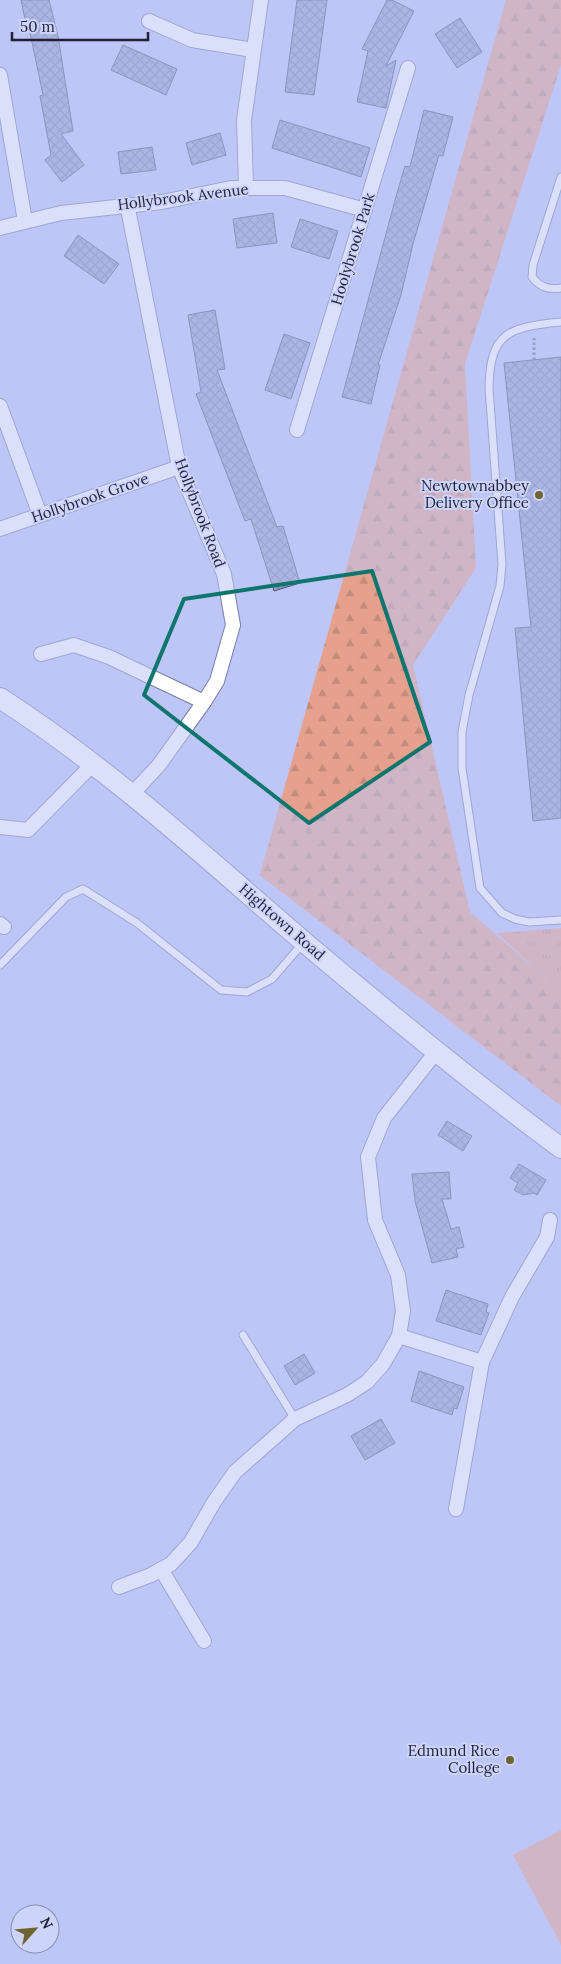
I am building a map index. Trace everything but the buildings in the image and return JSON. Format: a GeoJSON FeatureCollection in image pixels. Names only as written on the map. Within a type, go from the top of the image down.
{"type":"FeatureCollection","features":[{"type":"Feature","properties":{"kind":"main road","name":"Hightown Road"},"geometry":{"type":"LineString","coordinates":[[0,698],[132,794],[304,942],[436,1052],[561,1148]]}},
{"type":"Feature","properties":{"kind":"street"},"geometry":{"type":"LineString","coordinates":[[246,188],[244,120],[260,0]]}},
{"type":"Feature","properties":{"kind":"street"},"geometry":{"type":"LineString","coordinates":[[149,21],[192,40],[253,50]]}},
{"type":"Feature","properties":{"kind":"street","name":"Hoolybrook Park"},"geometry":{"type":"LineString","coordinates":[[297,430],[408,68]]}},
{"type":"Feature","properties":{"kind":"street"},"geometry":{"type":"LineString","coordinates":[[0,75],[25,221]]}},
{"type":"Feature","properties":{"kind":"street","name":"Hollybrook Avenue"},"geometry":{"type":"LineString","coordinates":[[0,228],[61,213],[127,204],[162,202],[231,188],[285,188],[365,210]]}},
{"type":"Feature","properties":{"kind":"street","name":"Hollybrook Road"},"geometry":{"type":"LineString","coordinates":[[127,204],[179,466],[224,574],[233,625],[217,681],[159,765],[132,794]]}},
{"type":"Feature","properties":{"kind":"street"},"geometry":{"type":"LineString","coordinates":[[0,406],[40,515]]}},
{"type":"Feature","properties":{"kind":"street","name":"Hollybrook Grove"},"geometry":{"type":"LineString","coordinates":[[0,529],[179,466]]}},
{"type":"Feature","properties":{"kind":"street"},"geometry":{"type":"LineString","coordinates":[[41,654],[74,645],[109,657],[204,702]]}},
{"type":"Feature","properties":{"kind":"street"},"geometry":{"type":"LineString","coordinates":[[0,827],[28,830],[92,765]]}},
{"type":"Feature","properties":{"kind":"street"},"geometry":{"type":"LineString","coordinates":[[118,1587],[162,1570],[171,1564],[191,1542],[214,1502],[235,1472],[295,1419],[347,1395],[367,1382],[383,1364],[399,1336],[403,1310],[398,1275],[375,1220],[368,1157],[384,1118],[436,1052]]}},
{"type":"Feature","properties":{"kind":"street"},"geometry":{"type":"LineString","coordinates":[[456,1509],[482,1362],[512,1298],[547,1237],[550,1220]]}},
{"type":"Feature","properties":{"kind":"street"},"geometry":{"type":"LineString","coordinates":[[399,1336],[482,1362]]}},
{"type":"Feature","properties":{"kind":"street"},"geometry":{"type":"LineString","coordinates":[[162,1570],[204,1641]]}},
{"type":"Feature","properties":{"kind":"lane"},"geometry":{"type":"LineString","coordinates":[[561,177],[532,265],[532,277],[539,285],[553,289],[561,288]]}},
{"type":"Feature","properties":{"kind":"lane"},"geometry":{"type":"LineString","coordinates":[[561,322],[534,325],[511,332],[502,338],[496,347],[490,364],[489,388],[502,564],[500,586],[469,695],[462,732],[462,768],[480,888],[502,913],[515,919],[528,922],[561,920]]}},
{"type":"Feature","properties":{"kind":"lane"},"geometry":{"type":"LineString","coordinates":[[0,965],[66,897],[83,889],[137,922],[221,990],[247,992],[272,979],[304,942]]}},
{"type":"Feature","properties":{"kind":"lane"},"geometry":{"type":"LineString","coordinates":[[243,1335],[295,1419]]}},
{"type":"Feature","properties":{"kind":"highlighted area"},"geometry":{"type":"Polygon","coordinates":[[[372,571],[430,742],[309,823],[144,695],[184,599],[372,571]]]}},
{"type":"Feature","properties":{"kind":"green space"},"geometry":{"type":"Polygon","coordinates":[[[506,0],[561,0],[561,65],[465,364],[476,568],[413,665],[470,912],[561,991],[561,1106],[258,874],[260,874],[506,0]]]}},
{"type":"Feature","properties":{"kind":"green space"},"geometry":{"type":"Polygon","coordinates":[[[561,928],[561,992],[497,933],[561,928]]]}},
{"type":"Feature","properties":{"kind":"green space"},"geometry":{"type":"Polygon","coordinates":[[[561,1830],[561,1945],[513,1855],[561,1830]]]}},
{"type":"Feature","properties":{"kind":"place","name":"Newtownabbey Delivery Office"},"geometry":{"type":"Point","coordinates":[539,495]}},
{"type":"Feature","properties":{"kind":"place","name":"Edmund Rice College"},"geometry":{"type":"Point","coordinates":[510,1760]}}]}
